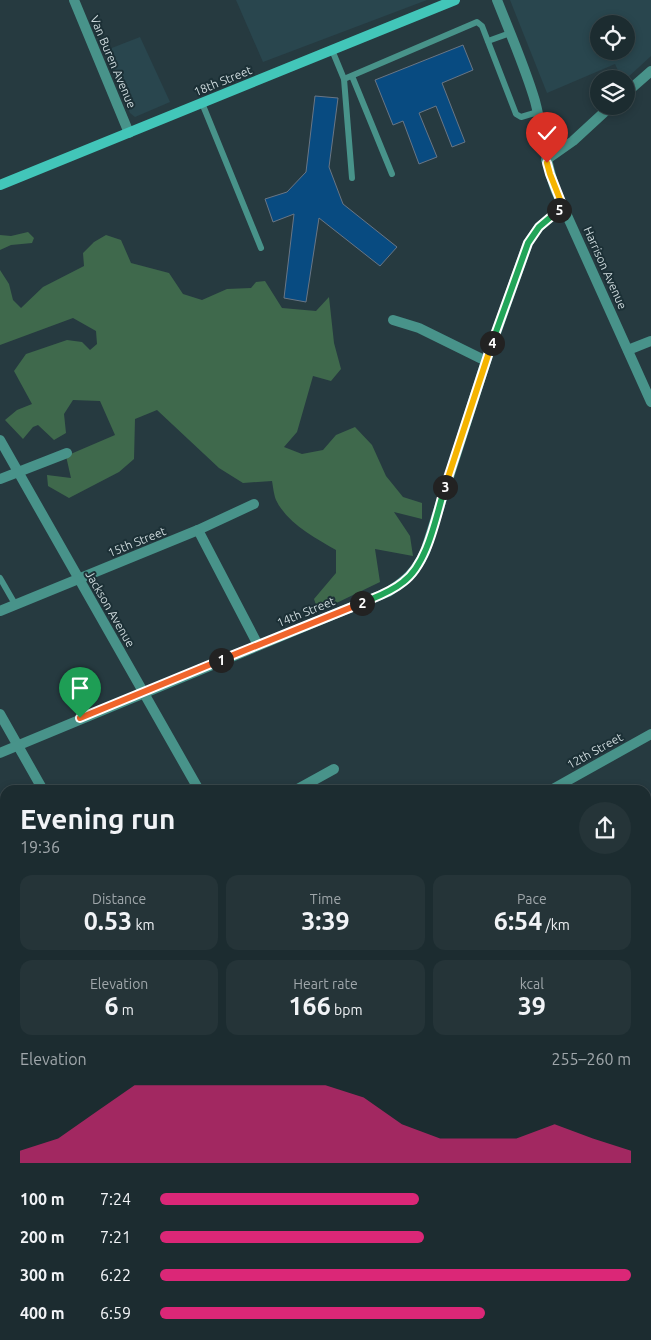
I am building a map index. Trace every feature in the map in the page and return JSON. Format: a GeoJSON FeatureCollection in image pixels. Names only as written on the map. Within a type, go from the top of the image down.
{"type":"FeatureCollection","features":[{"type":"Feature","properties":{"kind":"main road","name":"18th Street"},"geometry":{"type":"LineString","coordinates":[[0,185],[455,0]]}},
{"type":"Feature","properties":{"kind":"street","name":"Van Buren Avenue"},"geometry":{"type":"LineString","coordinates":[[74,0],[129,133]]}},
{"type":"Feature","properties":{"kind":"street","name":"Harrison Avenue"},"geometry":{"type":"LineString","coordinates":[[497,0],[528,80],[538,112],[550,174],[651,402]]}},
{"type":"Feature","properties":{"kind":"street"},"geometry":{"type":"LineString","coordinates":[[635,85],[651,71]]}},
{"type":"Feature","properties":{"kind":"street"},"geometry":{"type":"LineString","coordinates":[[546,160],[573,140],[601,115]]}},
{"type":"Feature","properties":{"kind":"street","name":"14th Street"},"geometry":{"type":"LineString","coordinates":[[0,753],[258,644],[388,592],[405,582],[416,569],[425,552],[486,361],[528,243],[539,227],[563,207]]}},
{"type":"Feature","properties":{"kind":"street"},"geometry":{"type":"LineString","coordinates":[[393,320],[419,328],[486,361]]}},
{"type":"Feature","properties":{"kind":"street"},"geometry":{"type":"LineString","coordinates":[[628,350],[651,341]]}},
{"type":"Feature","properties":{"kind":"street","name":"Jackson Avenue"},"geometry":{"type":"LineString","coordinates":[[0,440],[196,785]]}},
{"type":"Feature","properties":{"kind":"street"},"geometry":{"type":"LineString","coordinates":[[0,480],[67,453]]}},
{"type":"Feature","properties":{"kind":"street","name":"15th Street"},"geometry":{"type":"LineString","coordinates":[[0,610],[198,530],[254,504]]}},
{"type":"Feature","properties":{"kind":"street"},"geometry":{"type":"LineString","coordinates":[[198,530],[258,644]]}},
{"type":"Feature","properties":{"kind":"street"},"geometry":{"type":"LineString","coordinates":[[0,714],[40,785]]}},
{"type":"Feature","properties":{"kind":"street","name":"12th Street"},"geometry":{"type":"LineString","coordinates":[[561,785],[651,734]]}},
{"type":"Feature","properties":{"kind":"street"},"geometry":{"type":"LineString","coordinates":[[305,785],[334,769]]}},
{"type":"Feature","properties":{"kind":"lane"},"geometry":{"type":"LineString","coordinates":[[344,80],[477,22],[482,26],[516,114],[521,117],[538,112]]}},
{"type":"Feature","properties":{"kind":"lane"},"geometry":{"type":"LineString","coordinates":[[488,41],[510,33]]}},
{"type":"Feature","properties":{"kind":"lane"},"geometry":{"type":"LineString","coordinates":[[332,50],[344,80],[352,178]]}},
{"type":"Feature","properties":{"kind":"lane"},"geometry":{"type":"LineString","coordinates":[[352,76],[392,174]]}},
{"type":"Feature","properties":{"kind":"lane"},"geometry":{"type":"LineString","coordinates":[[202,103],[261,248]]}},
{"type":"Feature","properties":{"kind":"lane"},"geometry":{"type":"LineString","coordinates":[[0,578],[15,604]]}},
{"type":"Feature","properties":{"kind":"shaded area"},"geometry":{"type":"Polygon","coordinates":[[[236,0],[427,0],[263,62],[236,0]]]}},
{"type":"Feature","properties":{"kind":"shaded area"},"geometry":{"type":"Polygon","coordinates":[[[510,0],[651,0],[651,56],[635,71],[618,70],[615,64],[601,70],[590,70],[590,75],[547,93],[510,0]]]}},
{"type":"Feature","properties":{"kind":"shaded area"},"geometry":{"type":"Polygon","coordinates":[[[140,37],[170,102],[135,117],[130,113],[104,51],[140,37]]]}},
{"type":"Feature","properties":{"kind":"green space"},"geometry":{"type":"Polygon","coordinates":[[[28,232],[34,238],[32,243],[11,245],[0,250],[0,235],[11,236],[28,232]]]}},
{"type":"Feature","properties":{"kind":"green space"},"geometry":{"type":"Polygon","coordinates":[[[106,235],[121,240],[131,263],[169,273],[183,294],[202,300],[227,289],[251,288],[256,282],[265,281],[282,308],[316,311],[329,297],[334,343],[341,369],[331,381],[313,376],[297,432],[284,447],[302,454],[323,450],[336,435],[355,427],[372,445],[386,476],[403,497],[422,503],[422,519],[394,512],[410,536],[413,556],[375,549],[380,582],[324,609],[317,608],[314,599],[336,573],[336,550],[302,529],[287,516],[276,500],[272,481],[243,483],[219,468],[157,410],[135,419],[134,459],[119,472],[69,498],[48,486],[47,475],[71,478],[66,456],[115,435],[100,401],[73,400],[64,414],[66,433],[54,440],[38,425],[33,427],[23,439],[5,420],[17,410],[32,404],[14,371],[26,354],[67,340],[82,342],[90,350],[97,344],[96,331],[73,318],[0,345],[0,270],[9,284],[13,300],[21,308],[43,287],[84,266],[83,253],[94,242],[106,235]]]}},
{"type":"Feature","properties":{"kind":"building"},"geometry":{"type":"Polygon","coordinates":[[[463,45],[473,70],[442,83],[465,142],[452,147],[436,106],[419,113],[437,157],[419,164],[403,121],[393,125],[375,80],[463,45]]]}},
{"type":"Feature","properties":{"kind":"building"},"geometry":{"type":"Polygon","coordinates":[[[315,96],[338,98],[329,167],[343,204],[397,247],[380,266],[319,218],[306,302],[284,298],[294,214],[273,222],[265,199],[287,192],[306,172],[315,96]]]}},
{"type":"Feature","properties":{"kind":"route"},"geometry":{"type":"LineString","coordinates":[[80,718],[388,592],[405,582],[416,569],[425,552],[465,424],[528,243],[539,227],[563,207],[547,163]]}}]}
